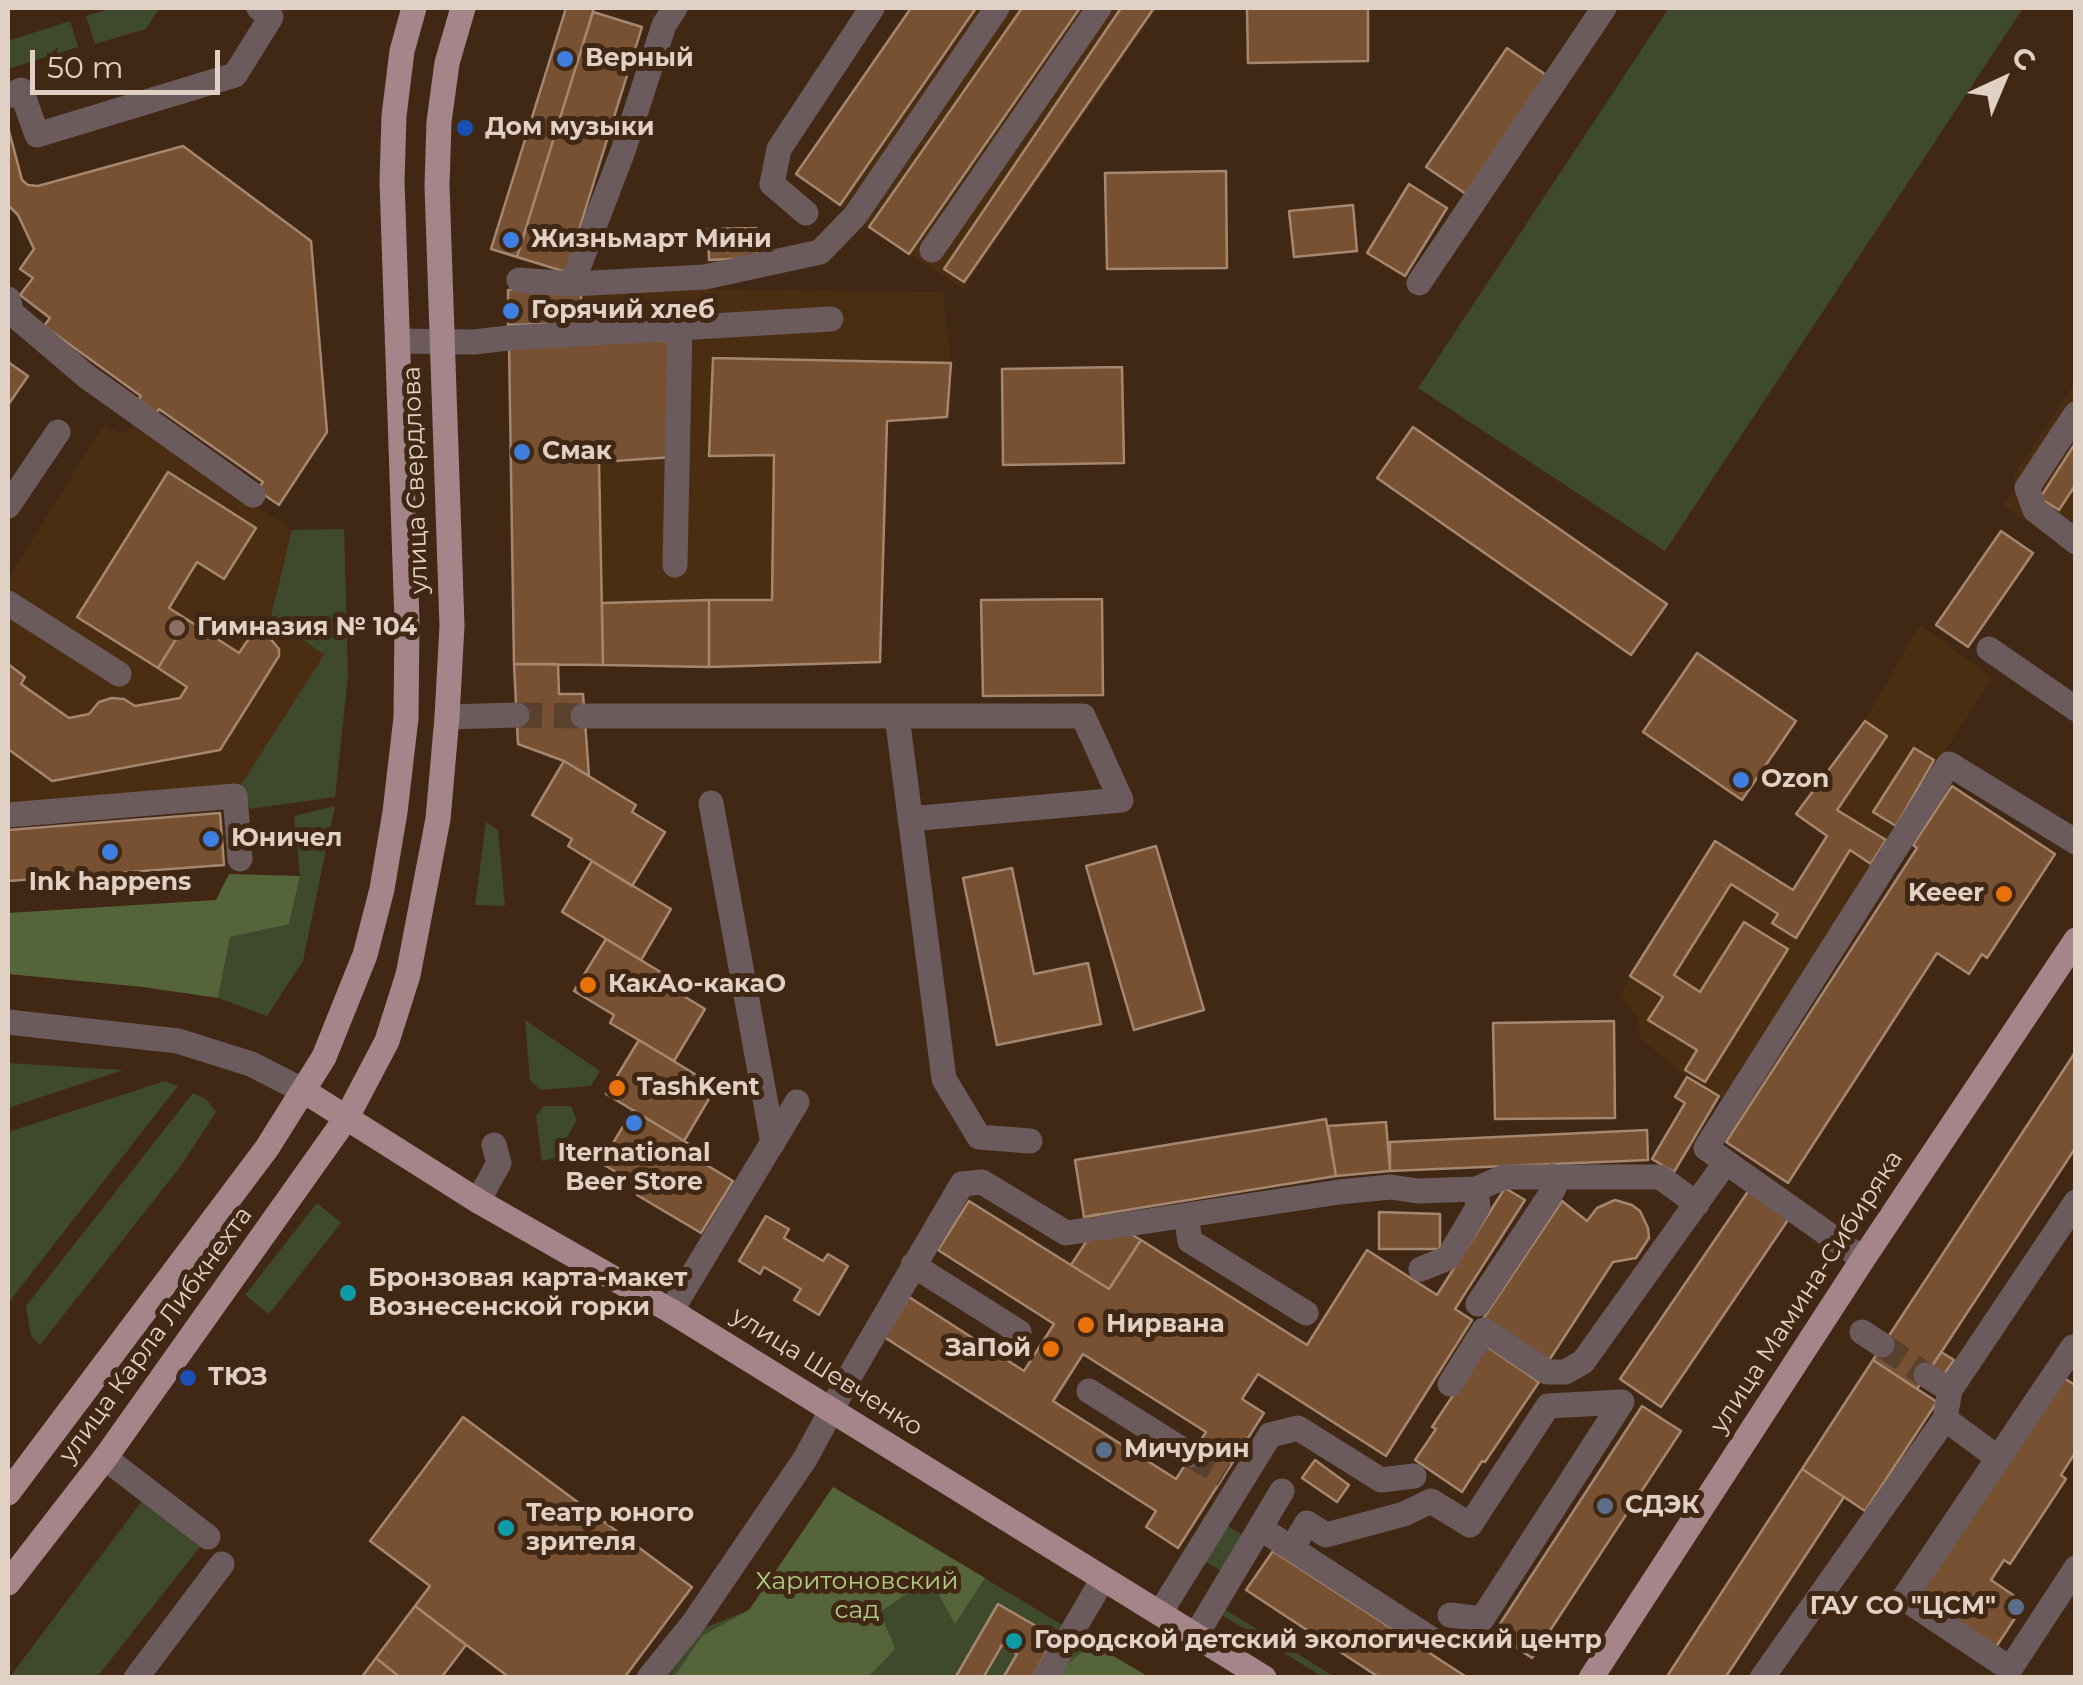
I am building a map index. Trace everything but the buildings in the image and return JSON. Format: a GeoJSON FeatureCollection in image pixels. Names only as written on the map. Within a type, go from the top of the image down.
{"type":"FeatureCollection","features":[{"type":"Feature","properties":{"kind":"main road","name":"улица Свердлова"},"geometry":{"type":"LineString","coordinates":[[304,1091],[324,1057],[365,955],[396,812],[406,718],[407,622],[392,181],[402,51],[414,8]]}},
{"type":"Feature","properties":{"kind":"main road","name":"улица Свердлова"},"geometry":{"type":"LineString","coordinates":[[348,1118],[387,1041],[408,975],[438,820],[452,626],[437,186],[447,63],[463,8]]}},
{"type":"Feature","properties":{"kind":"main road","name":"улица Мамина-Сибиряка"},"geometry":{"type":"LineString","coordinates":[[1590,1678],[2076,940]]}},
{"type":"Feature","properties":{"kind":"main road","name":"улица Шевченко"},"geometry":{"type":"LineString","coordinates":[[304,1091],[478,1200],[671,1311],[1264,1678]]}},
{"type":"Feature","properties":{"kind":"main road","name":"улица Карла Либкнехта"},"geometry":{"type":"LineString","coordinates":[[8,1493],[267,1148],[304,1091]]}},
{"type":"Feature","properties":{"kind":"main road","name":"улица Карла Либкнехта"},"geometry":{"type":"LineString","coordinates":[[8,1583],[106,1458],[348,1118]]}},
{"type":"Feature","properties":{"kind":"street"},"geometry":{"type":"LineString","coordinates":[[8,96],[22,90],[37,135],[234,75],[271,16],[259,8]]}},
{"type":"Feature","properties":{"kind":"street"},"geometry":{"type":"LineString","coordinates":[[572,284],[624,150],[664,25],[674,8]]}},
{"type":"Feature","properties":{"kind":"street"},"geometry":{"type":"LineString","coordinates":[[806,213],[772,184],[779,149],[872,8]]}},
{"type":"Feature","properties":{"kind":"street"},"geometry":{"type":"LineString","coordinates":[[519,280],[572,284],[704,277],[820,252],[855,216],[997,8]]}},
{"type":"Feature","properties":{"kind":"street"},"geometry":{"type":"LineString","coordinates":[[932,250],[1099,8]]}},
{"type":"Feature","properties":{"kind":"street"},"geometry":{"type":"LineString","coordinates":[[1419,283],[1604,8]]}},
{"type":"Feature","properties":{"kind":"street"},"geometry":{"type":"LineString","coordinates":[[8,298],[12,313],[86,376],[253,495]]}},
{"type":"Feature","properties":{"kind":"street"},"geometry":{"type":"LineString","coordinates":[[397,341],[474,342],[831,319]]}},
{"type":"Feature","properties":{"kind":"street"},"geometry":{"type":"LineString","coordinates":[[676,565],[680,326]]}},
{"type":"Feature","properties":{"kind":"street"},"geometry":{"type":"LineString","coordinates":[[2076,414],[2027,488],[2035,510],[2076,542]]}},
{"type":"Feature","properties":{"kind":"street"},"geometry":{"type":"LineString","coordinates":[[8,506],[58,432]]}},
{"type":"Feature","properties":{"kind":"street"},"geometry":{"type":"LineString","coordinates":[[8,603],[119,674]]}},
{"type":"Feature","properties":{"kind":"street"},"geometry":{"type":"LineString","coordinates":[[1988,649],[2076,709]]}},
{"type":"Feature","properties":{"kind":"street"},"geometry":{"type":"LineString","coordinates":[[447,717],[517,715]]}},
{"type":"Feature","properties":{"kind":"street"},"geometry":{"type":"LineString","coordinates":[[583,716],[1083,716],[1121,800],[910,819]]}},
{"type":"Feature","properties":{"kind":"street"},"geometry":{"type":"LineString","coordinates":[[897,716],[944,1079],[979,1137],[1030,1140]]}},
{"type":"Feature","properties":{"kind":"street"},"geometry":{"type":"LineString","coordinates":[[1863,1259],[1706,1148],[1949,764],[2076,842]]}},
{"type":"Feature","properties":{"kind":"street"},"geometry":{"type":"LineString","coordinates":[[8,815],[234,796],[240,859]]}},
{"type":"Feature","properties":{"kind":"street"},"geometry":{"type":"LineString","coordinates":[[711,803],[772,1143]]}},
{"type":"Feature","properties":{"kind":"street"},"geometry":{"type":"LineString","coordinates":[[8,1022],[178,1041],[251,1064],[304,1091]]}},
{"type":"Feature","properties":{"kind":"street"},"geometry":{"type":"LineString","coordinates":[[671,1311],[797,1102]]}},
{"type":"Feature","properties":{"kind":"street"},"geometry":{"type":"LineString","coordinates":[[478,1200],[499,1162],[494,1144]]}},
{"type":"Feature","properties":{"kind":"street"},"geometry":{"type":"LineString","coordinates":[[1450,1384],[1484,1330],[1547,1372],[1566,1372],[1583,1362],[1726,1162]]}},
{"type":"Feature","properties":{"kind":"street"},"geometry":{"type":"LineString","coordinates":[[1478,1304],[1554,1188],[1552,1176]]}},
{"type":"Feature","properties":{"kind":"street"},"geometry":{"type":"LineString","coordinates":[[648,1678],[702,1609],[805,1458],[962,1184],[982,1182],[1066,1234],[1356,1190],[1476,1189],[1504,1177],[1660,1177],[1697,1204]]}},
{"type":"Feature","properties":{"kind":"street"},"geometry":{"type":"LineString","coordinates":[[1421,1269],[1448,1258],[1478,1206],[1476,1189]]}},
{"type":"Feature","properties":{"kind":"street"},"geometry":{"type":"LineString","coordinates":[[1762,1678],[1945,1419],[1950,1390],[2076,1202]]}},
{"type":"Feature","properties":{"kind":"street"},"geometry":{"type":"LineString","coordinates":[[1186,1216],[1190,1241],[1306,1313]]}},
{"type":"Feature","properties":{"kind":"street"},"geometry":{"type":"LineString","coordinates":[[913,1265],[1019,1332]]}},
{"type":"Feature","properties":{"kind":"street"},"geometry":{"type":"LineString","coordinates":[[2076,1348],[2072,1347],[1904,1598],[2010,1669],[2076,1568]]}},
{"type":"Feature","properties":{"kind":"street"},"geometry":{"type":"LineString","coordinates":[[1926,1374],[1950,1390]]}},
{"type":"Feature","properties":{"kind":"street"},"geometry":{"type":"LineString","coordinates":[[1089,1391],[1192,1455]]}},
{"type":"Feature","properties":{"kind":"street"},"geometry":{"type":"LineString","coordinates":[[1292,1548],[1307,1523],[1326,1536],[1432,1502],[1470,1525],[1548,1406],[1622,1402],[1482,1619],[1450,1614]]}},
{"type":"Feature","properties":{"kind":"street"},"geometry":{"type":"LineString","coordinates":[[1945,1419],[1998,1458]]}},
{"type":"Feature","properties":{"kind":"street"},"geometry":{"type":"LineString","coordinates":[[1160,1613],[1232,1480],[1270,1436],[1298,1428],[1381,1480],[1414,1476]]}},
{"type":"Feature","properties":{"kind":"street"},"geometry":{"type":"LineString","coordinates":[[106,1458],[208,1537]]}},
{"type":"Feature","properties":{"kind":"street"},"geometry":{"type":"LineString","coordinates":[[1196,1635],[1282,1490]]}},
{"type":"Feature","properties":{"kind":"street"},"geometry":{"type":"LineString","coordinates":[[1260,1528],[1431,1639]]}},
{"type":"Feature","properties":{"kind":"street"},"geometry":{"type":"LineString","coordinates":[[136,1678],[222,1564]]}},
{"type":"Feature","properties":{"kind":"street"},"geometry":{"type":"LineString","coordinates":[[1045,1678],[1104,1579]]}},
{"type":"Feature","properties":{"kind":"shaded area"},"geometry":{"type":"Polygon","coordinates":[[[976,8],[1158,8],[963,289],[840,205],[976,8]]]}},
{"type":"Feature","properties":{"kind":"shaded area","name":"Смак"},"geometry":{"type":"Polygon","coordinates":[[[508,290],[943,292],[951,363],[947,417],[887,421],[830,663],[709,667],[514,664],[508,290]]]}},
{"type":"Feature","properties":{"kind":"shaded area"},"geometry":{"type":"Polygon","coordinates":[[[2075,383],[2075,527],[2060,517],[2048,537],[2003,505],[2014,490],[2014,475],[2075,383]]]}},
{"type":"Feature","properties":{"kind":"shaded area","name":"Гимназия № 104"},"geometry":{"type":"Polygon","coordinates":[[[104,424],[121,434],[134,425],[140,428],[292,530],[344,529],[348,677],[241,785],[8,805],[8,579],[104,424]]]}},
{"type":"Feature","properties":{"kind":"shaded area"},"geometry":{"type":"Polygon","coordinates":[[[1920,624],[1992,678],[1723,1099],[1687,1077],[1641,1039],[1637,1018],[1620,995],[1715,841],[1793,890],[1827,836],[1796,814],[1865,721],[1920,624]]]}},
{"type":"Feature","properties":{"kind":"green space"},"geometry":{"type":"Polygon","coordinates":[[[113,8],[159,8],[146,29],[95,44],[86,16],[113,8]]]}},
{"type":"Feature","properties":{"kind":"green space"},"geometry":{"type":"Polygon","coordinates":[[[1669,8],[2023,8],[1665,551],[1418,388],[1669,8]]]}},
{"type":"Feature","properties":{"kind":"green space"},"geometry":{"type":"Polygon","coordinates":[[[70,21],[78,47],[8,69],[8,41],[70,21]]]}},
{"type":"Feature","properties":{"kind":"green space"},"geometry":{"type":"Polygon","coordinates":[[[344,529],[348,677],[335,797],[250,809],[241,785],[324,655],[271,616],[292,530],[344,529]]]}},
{"type":"Feature","properties":{"kind":"green space"},"geometry":{"type":"Polygon","coordinates":[[[335,806],[303,961],[267,1016],[218,998],[230,937],[289,923],[300,876],[294,816],[335,806]]]}},
{"type":"Feature","properties":{"kind":"green space"},"geometry":{"type":"Polygon","coordinates":[[[486,822],[498,830],[505,906],[475,905],[486,822]]]}},
{"type":"Feature","properties":{"kind":"green space"},"geometry":{"type":"Polygon","coordinates":[[[229,874],[300,876],[289,924],[230,937],[218,998],[8,974],[8,913],[216,900],[229,874]]]}},
{"type":"Feature","properties":{"kind":"green space"},"geometry":{"type":"Polygon","coordinates":[[[525,1020],[600,1071],[591,1086],[540,1090],[530,1080],[525,1020]]]}},
{"type":"Feature","properties":{"kind":"green space"},"geometry":{"type":"Polygon","coordinates":[[[8,1063],[123,1070],[8,1108],[8,1063]]]}},
{"type":"Feature","properties":{"kind":"green space"},"geometry":{"type":"Polygon","coordinates":[[[165,1081],[178,1086],[8,1303],[8,1132],[165,1081]]]}},
{"type":"Feature","properties":{"kind":"green space"},"geometry":{"type":"Polygon","coordinates":[[[193,1093],[206,1099],[216,1112],[180,1167],[40,1345],[31,1336],[26,1306],[193,1093]]]}},
{"type":"Feature","properties":{"kind":"green space"},"geometry":{"type":"Polygon","coordinates":[[[544,1106],[571,1106],[577,1120],[555,1158],[542,1161],[536,1116],[544,1106]]]}},
{"type":"Feature","properties":{"kind":"green space"},"geometry":{"type":"Polygon","coordinates":[[[317,1203],[341,1223],[269,1314],[245,1295],[317,1203]]]}},
{"type":"Feature","properties":{"kind":"green space","name":"Харитоновский сад"},"geometry":{"type":"Polygon","coordinates":[[[833,1487],[1149,1677],[665,1678],[699,1630],[749,1610],[833,1487]]]}},
{"type":"Feature","properties":{"kind":"green space","name":"Харитоновский сад"},"geometry":{"type":"Polygon","coordinates":[[[833,1487],[985,1578],[955,1624],[930,1578],[880,1612],[895,1649],[868,1677],[674,1677],[702,1636],[749,1610],[833,1487]]]}},
{"type":"Feature","properties":{"kind":"green space"},"geometry":{"type":"Polygon","coordinates":[[[142,1501],[200,1547],[97,1677],[9,1678],[142,1501]]]}},
{"type":"Feature","properties":{"kind":"green space"},"geometry":{"type":"Polygon","coordinates":[[[1226,1525],[1244,1536],[1223,1572],[1204,1561],[1226,1525]]]}},
{"type":"Feature","properties":{"kind":"green space"},"geometry":{"type":"Polygon","coordinates":[[[1221,1607],[1335,1677],[1323,1677],[1217,1612],[1221,1607]]]}},
{"type":"Feature","properties":{"kind":"green space"},"geometry":{"type":"Polygon","coordinates":[[[1092,1644],[1149,1677],[1055,1678],[1092,1644]]]}},
{"type":"Feature","properties":{"kind":"tunnel"},"geometry":{"type":"LineString","coordinates":[[517,715],[583,716]]}},
{"type":"Feature","properties":{"kind":"tunnel"},"geometry":{"type":"LineString","coordinates":[[1882,1345],[1926,1375]]}},
{"type":"Feature","properties":{"kind":"tunnel"},"geometry":{"type":"LineString","coordinates":[[1191,1455],[1224,1475]]}},
{"type":"Feature","properties":{"kind":"place","name":"Верный"},"geometry":{"type":"Point","coordinates":[565,59]}},
{"type":"Feature","properties":{"kind":"place","name":"Дом музыки"},"geometry":{"type":"Point","coordinates":[465,128]}},
{"type":"Feature","properties":{"kind":"place","name":"Жизньмарт Мини"},"geometry":{"type":"Point","coordinates":[511,240]}},
{"type":"Feature","properties":{"kind":"place","name":"Горячий хлеб"},"geometry":{"type":"Point","coordinates":[511,311]}},
{"type":"Feature","properties":{"kind":"place","name":"Смак"},"geometry":{"type":"Point","coordinates":[522,452]}},
{"type":"Feature","properties":{"kind":"place","name":"Гимназия № 104"},"geometry":{"type":"Point","coordinates":[177,628]}},
{"type":"Feature","properties":{"kind":"place","name":"Ozon"},"geometry":{"type":"Point","coordinates":[1741,780]}},
{"type":"Feature","properties":{"kind":"place","name":"Юничел"},"geometry":{"type":"Point","coordinates":[211,839]}},
{"type":"Feature","properties":{"kind":"place","name":"Ink happens"},"geometry":{"type":"Point","coordinates":[110,852]}},
{"type":"Feature","properties":{"kind":"place","name":"Keeer"},"geometry":{"type":"Point","coordinates":[2004,894]}},
{"type":"Feature","properties":{"kind":"place","name":"КакАо-какаО"},"geometry":{"type":"Point","coordinates":[588,985]}},
{"type":"Feature","properties":{"kind":"place","name":"TashKent"},"geometry":{"type":"Point","coordinates":[617,1088]}},
{"type":"Feature","properties":{"kind":"place","name":"Iternational Beer Store"},"geometry":{"type":"Point","coordinates":[634,1123]}},
{"type":"Feature","properties":{"kind":"place","name":"Бронзовая карта-макет Вознесенской горки"},"geometry":{"type":"Point","coordinates":[348,1293]}},
{"type":"Feature","properties":{"kind":"place","name":"Нирвана"},"geometry":{"type":"Point","coordinates":[1086,1325]}},
{"type":"Feature","properties":{"kind":"place","name":"ЗаПой"},"geometry":{"type":"Point","coordinates":[1051,1349]}},
{"type":"Feature","properties":{"kind":"place","name":"ТЮЗ"},"geometry":{"type":"Point","coordinates":[188,1378]}},
{"type":"Feature","properties":{"kind":"place","name":"Мичурин"},"geometry":{"type":"Point","coordinates":[1104,1450]}},
{"type":"Feature","properties":{"kind":"place","name":"СДЭК"},"geometry":{"type":"Point","coordinates":[1605,1506]}},
{"type":"Feature","properties":{"kind":"place","name":"Театр юного зрителя"},"geometry":{"type":"Point","coordinates":[506,1528]}},
{"type":"Feature","properties":{"kind":"place","name":"ГАУ СО \"ЦСМ\""},"geometry":{"type":"Point","coordinates":[2016,1607]}},
{"type":"Feature","properties":{"kind":"place","name":"Городской детский экологический центр"},"geometry":{"type":"Point","coordinates":[1014,1641]}}]}
